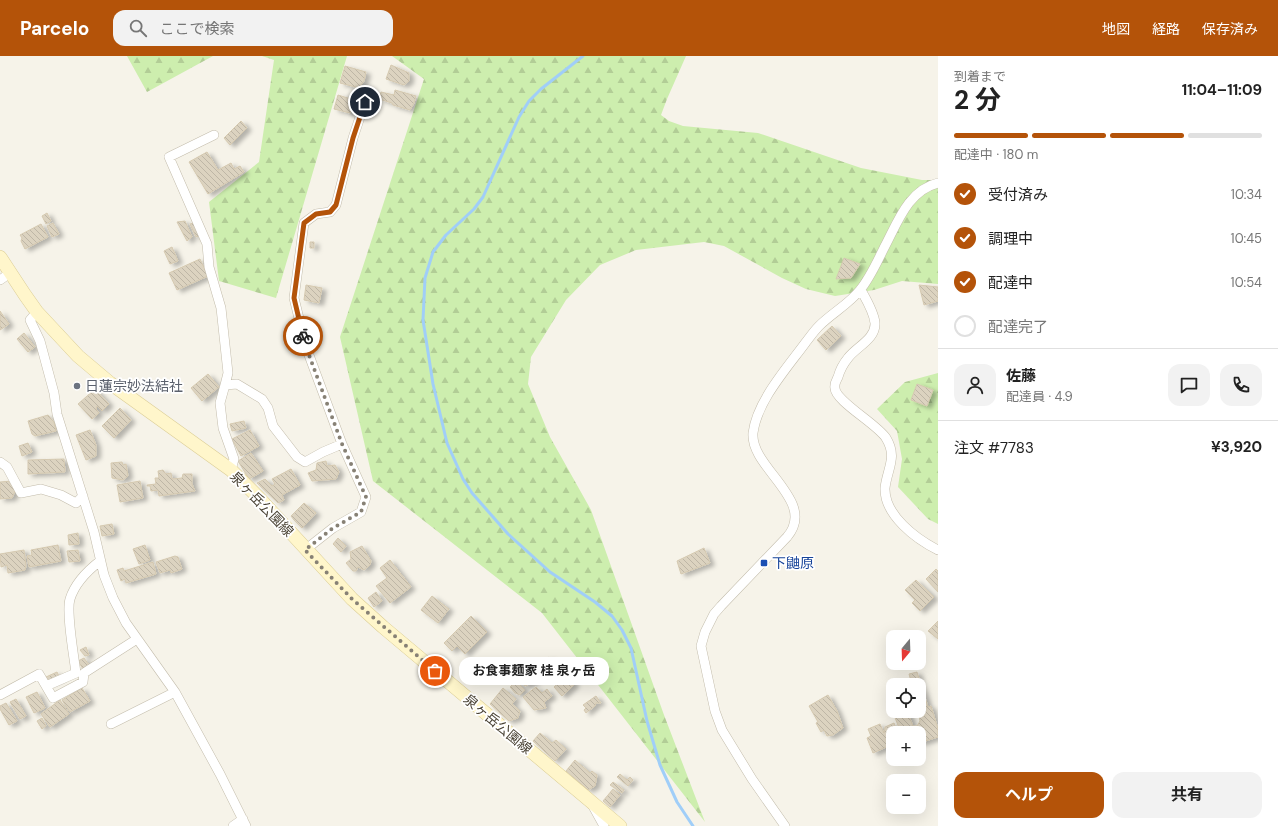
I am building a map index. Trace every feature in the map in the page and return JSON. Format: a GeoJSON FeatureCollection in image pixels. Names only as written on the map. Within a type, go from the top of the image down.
{"type":"FeatureCollection","features":[{"type":"Feature","properties":{"kind":"main road","name":"泉ヶ岳公園線"},"geometry":{"type":"LineString","coordinates":[[0,257],[5,276],[74,352],[94,370],[231,470],[260,499],[305,550],[352,599],[383,627],[620,826]]}},
{"type":"Feature","properties":{"kind":"street"},"geometry":{"type":"LineString","coordinates":[[305,550],[333,528],[361,512],[366,497],[342,444],[306,347],[294,298],[304,223],[316,214],[330,212],[336,205],[353,138],[365,102]]}},
{"type":"Feature","properties":{"kind":"street"},"geometry":{"type":"LineString","coordinates":[[214,134],[169,157],[207,244],[210,267],[220,308],[228,373],[220,403],[224,428],[234,459],[231,470]]}},
{"type":"Feature","properties":{"kind":"street"},"geometry":{"type":"LineString","coordinates":[[785,826],[752,779],[722,730],[715,711],[709,687],[701,641],[710,622],[721,606],[788,537],[796,522],[793,507],[784,490],[756,449],[753,435],[760,411],[774,386],[812,333],[828,317],[861,290],[909,204],[919,192],[928,186],[938,183]]}},
{"type":"Feature","properties":{"kind":"street"},"geometry":{"type":"LineString","coordinates":[[861,290],[872,314],[875,325],[870,337],[855,349],[842,365],[835,384],[835,392],[840,399],[880,431],[890,445],[892,458],[885,488],[891,511],[905,527],[917,537],[938,550]]}},
{"type":"Feature","properties":{"kind":"street"},"geometry":{"type":"LineString","coordinates":[[37,312],[30,320],[40,341],[54,393],[57,414],[94,532],[100,561],[113,598],[126,623],[176,692],[244,822],[233,826]]}},
{"type":"Feature","properties":{"kind":"street"},"geometry":{"type":"LineString","coordinates":[[225,385],[237,384],[262,399],[268,408],[273,426],[297,458],[304,462],[342,444]]}},
{"type":"Feature","properties":{"kind":"street"},"geometry":{"type":"LineString","coordinates":[[0,462],[7,467],[21,493],[41,489],[61,495],[76,503],[83,496]]}},
{"type":"Feature","properties":{"kind":"street"},"geometry":{"type":"LineString","coordinates":[[46,686],[76,673],[70,619],[70,601],[77,584],[100,561]]}},
{"type":"Feature","properties":{"kind":"street"},"geometry":{"type":"LineString","coordinates":[[0,695],[38,674],[53,698],[83,682],[84,673],[137,639]]}},
{"type":"Feature","properties":{"kind":"street"},"geometry":{"type":"LineString","coordinates":[[111,724],[176,692]]}},
{"type":"Feature","properties":{"kind":"street"},"geometry":{"type":"LineString","coordinates":[[590,802],[604,826]]}},
{"type":"Feature","properties":{"kind":"green space"},"geometry":{"type":"Polygon","coordinates":[[[127,56],[213,56],[147,92],[127,56]]]}},
{"type":"Feature","properties":{"kind":"green space"},"geometry":{"type":"Polygon","coordinates":[[[262,56],[347,56],[276,298],[219,281],[209,202],[259,162],[274,60],[262,56]]]}},
{"type":"Feature","properties":{"kind":"green space"},"geometry":{"type":"Polygon","coordinates":[[[392,56],[686,56],[661,115],[669,121],[683,126],[758,133],[861,168],[922,180],[938,180],[938,284],[902,281],[874,290],[835,296],[806,289],[782,278],[724,246],[704,242],[636,250],[600,265],[566,300],[531,357],[528,384],[550,437],[591,510],[664,715],[705,822],[542,613],[373,481],[340,337],[424,79],[392,56]]]}},
{"type":"Feature","properties":{"kind":"green space"},"geometry":{"type":"Polygon","coordinates":[[[938,373],[938,524],[928,519],[898,487],[902,459],[897,431],[877,409],[905,382],[938,373]]]}},
{"type":"Feature","properties":{"kind":"building"},"geometry":{"type":"Polygon","coordinates":[[[391,65],[409,73],[409,81],[404,85],[386,79],[391,65]]]}},
{"type":"Feature","properties":{"kind":"building"},"geometry":{"type":"Polygon","coordinates":[[[345,66],[366,72],[364,81],[359,88],[340,83],[345,66]]]}},
{"type":"Feature","properties":{"kind":"building"},"geometry":{"type":"Polygon","coordinates":[[[357,90],[365,93],[360,104],[352,101],[357,90]]]}},
{"type":"Feature","properties":{"kind":"building"},"geometry":{"type":"Polygon","coordinates":[[[395,90],[416,96],[410,110],[379,99],[381,92],[394,95],[395,90]]]}},
{"type":"Feature","properties":{"kind":"building"},"geometry":{"type":"Polygon","coordinates":[[[338,95],[351,99],[349,106],[352,107],[350,113],[334,109],[338,95]]]}},
{"type":"Feature","properties":{"kind":"building"},"geometry":{"type":"Polygon","coordinates":[[[241,121],[247,128],[230,145],[224,138],[241,121]]]}},
{"type":"Feature","properties":{"kind":"building"},"geometry":{"type":"Polygon","coordinates":[[[207,152],[218,170],[231,163],[234,169],[240,166],[244,172],[208,194],[189,162],[207,152]]]}},
{"type":"Feature","properties":{"kind":"building"},"geometry":{"type":"Polygon","coordinates":[[[47,213],[51,221],[46,224],[42,216],[47,213]]]}},
{"type":"Feature","properties":{"kind":"building"},"geometry":{"type":"Polygon","coordinates":[[[185,221],[192,237],[187,241],[177,222],[185,221]]]}},
{"type":"Feature","properties":{"kind":"building"},"geometry":{"type":"Polygon","coordinates":[[[53,223],[59,234],[52,237],[47,226],[53,223]]]}},
{"type":"Feature","properties":{"kind":"building"},"geometry":{"type":"Polygon","coordinates":[[[194,223],[199,236],[196,237],[190,224],[194,223]]]}},
{"type":"Feature","properties":{"kind":"building"},"geometry":{"type":"Polygon","coordinates":[[[41,224],[48,237],[25,249],[20,235],[41,224]]]}},
{"type":"Feature","properties":{"kind":"building"},"geometry":{"type":"Polygon","coordinates":[[[310,242],[314,242],[314,248],[310,248],[310,242]]]}},
{"type":"Feature","properties":{"kind":"building"},"geometry":{"type":"Polygon","coordinates":[[[172,247],[178,261],[170,264],[164,251],[172,247]]]}},
{"type":"Feature","properties":{"kind":"building"},"geometry":{"type":"Polygon","coordinates":[[[844,258],[860,264],[851,278],[836,279],[844,258]]]}},
{"type":"Feature","properties":{"kind":"building"},"geometry":{"type":"Polygon","coordinates":[[[200,259],[208,276],[177,290],[169,273],[200,259]]]}},
{"type":"Feature","properties":{"kind":"building"},"geometry":{"type":"Polygon","coordinates":[[[306,285],[322,288],[319,303],[304,300],[306,285]]]}},
{"type":"Feature","properties":{"kind":"building"},"geometry":{"type":"Polygon","coordinates":[[[919,285],[938,287],[938,301],[924,305],[919,285]]]}},
{"type":"Feature","properties":{"kind":"building"},"geometry":{"type":"Polygon","coordinates":[[[0,311],[9,324],[0,330],[0,311]]]}},
{"type":"Feature","properties":{"kind":"building"},"geometry":{"type":"Polygon","coordinates":[[[832,326],[841,336],[826,350],[817,340],[832,326]]]}},
{"type":"Feature","properties":{"kind":"building"},"geometry":{"type":"Polygon","coordinates":[[[24,333],[35,347],[28,352],[17,339],[24,333]]]}},
{"type":"Feature","properties":{"kind":"building"},"geometry":{"type":"Polygon","coordinates":[[[208,374],[219,387],[202,401],[191,388],[208,374]]]}},
{"type":"Feature","properties":{"kind":"building"},"geometry":{"type":"Polygon","coordinates":[[[917,384],[933,390],[927,406],[911,400],[917,384]]]}},
{"type":"Feature","properties":{"kind":"building"},"geometry":{"type":"Polygon","coordinates":[[[95,389],[109,404],[102,411],[97,406],[96,409],[99,413],[92,419],[78,404],[95,389]]]}},
{"type":"Feature","properties":{"kind":"building"},"geometry":{"type":"Polygon","coordinates":[[[120,408],[131,420],[114,438],[102,426],[120,408]]]}},
{"type":"Feature","properties":{"kind":"building"},"geometry":{"type":"Polygon","coordinates":[[[48,415],[54,422],[56,431],[35,436],[32,434],[28,421],[48,415]]]}},
{"type":"Feature","properties":{"kind":"building"},"geometry":{"type":"Polygon","coordinates":[[[244,421],[246,428],[232,431],[230,424],[244,421]]]}},
{"type":"Feature","properties":{"kind":"building"},"geometry":{"type":"Polygon","coordinates":[[[90,430],[96,445],[96,456],[86,460],[76,435],[90,430]]]}},
{"type":"Feature","properties":{"kind":"building"},"geometry":{"type":"Polygon","coordinates":[[[250,430],[259,446],[241,456],[232,439],[250,430]]]}},
{"type":"Feature","properties":{"kind":"building"},"geometry":{"type":"Polygon","coordinates":[[[28,443],[32,452],[22,456],[19,446],[28,443]]]}},
{"type":"Feature","properties":{"kind":"building"},"geometry":{"type":"Polygon","coordinates":[[[251,453],[263,471],[249,479],[238,461],[251,453]]]}},
{"type":"Feature","properties":{"kind":"building"},"geometry":{"type":"Polygon","coordinates":[[[64,459],[65,472],[28,474],[28,460],[64,459]]]}},
{"type":"Feature","properties":{"kind":"building"},"geometry":{"type":"Polygon","coordinates":[[[326,461],[327,466],[335,465],[339,472],[336,479],[312,481],[308,473],[316,470],[317,463],[326,461]]]}},
{"type":"Feature","properties":{"kind":"building"},"geometry":{"type":"Polygon","coordinates":[[[122,462],[123,465],[126,464],[128,476],[123,480],[112,478],[111,463],[122,462]]]}},
{"type":"Feature","properties":{"kind":"building"},"geometry":{"type":"Polygon","coordinates":[[[291,469],[300,485],[282,495],[284,500],[278,503],[257,483],[265,479],[272,486],[275,484],[272,479],[291,469]]]}},
{"type":"Feature","properties":{"kind":"building"},"geometry":{"type":"Polygon","coordinates":[[[163,470],[166,474],[171,473],[172,479],[182,478],[183,474],[192,474],[192,484],[195,491],[159,496],[158,490],[151,491],[150,486],[147,485],[156,484],[155,478],[159,478],[158,471],[163,470]]]}},
{"type":"Feature","properties":{"kind":"building"},"geometry":{"type":"Polygon","coordinates":[[[12,481],[16,489],[12,498],[0,499],[0,482],[12,481]]]}},
{"type":"Feature","properties":{"kind":"building"},"geometry":{"type":"Polygon","coordinates":[[[140,481],[143,498],[120,502],[117,485],[140,481]]]}},
{"type":"Feature","properties":{"kind":"building"},"geometry":{"type":"Polygon","coordinates":[[[304,503],[316,513],[302,528],[291,516],[304,503]]]}},
{"type":"Feature","properties":{"kind":"building"},"geometry":{"type":"Polygon","coordinates":[[[112,524],[114,534],[102,536],[100,526],[112,524]]]}},
{"type":"Feature","properties":{"kind":"building"},"geometry":{"type":"Polygon","coordinates":[[[78,533],[79,544],[69,545],[68,535],[78,533]]]}},
{"type":"Feature","properties":{"kind":"building"},"geometry":{"type":"Polygon","coordinates":[[[338,538],[346,546],[341,552],[333,544],[338,538]]]}},
{"type":"Feature","properties":{"kind":"building"},"geometry":{"type":"Polygon","coordinates":[[[58,545],[61,561],[29,567],[27,556],[32,555],[31,550],[58,545]]]}},
{"type":"Feature","properties":{"kind":"building"},"geometry":{"type":"Polygon","coordinates":[[[145,545],[150,560],[139,564],[133,549],[145,545]]]}},
{"type":"Feature","properties":{"kind":"building"},"geometry":{"type":"Polygon","coordinates":[[[362,546],[371,561],[370,565],[364,570],[358,567],[356,571],[353,571],[346,563],[351,559],[350,552],[362,546]]]}},
{"type":"Feature","properties":{"kind":"building"},"geometry":{"type":"Polygon","coordinates":[[[704,548],[710,563],[681,574],[677,561],[704,548]]]}},
{"type":"Feature","properties":{"kind":"building"},"geometry":{"type":"Polygon","coordinates":[[[24,550],[25,570],[8,573],[7,565],[1,567],[0,554],[24,550]]]}},
{"type":"Feature","properties":{"kind":"building"},"geometry":{"type":"Polygon","coordinates":[[[78,550],[80,561],[69,562],[67,551],[78,550]]]}},
{"type":"Feature","properties":{"kind":"building"},"geometry":{"type":"Polygon","coordinates":[[[175,556],[178,557],[182,569],[171,573],[170,570],[160,573],[156,562],[175,556]]]}},
{"type":"Feature","properties":{"kind":"building"},"geometry":{"type":"Polygon","coordinates":[[[390,560],[411,587],[390,603],[376,586],[387,578],[380,568],[390,560]]]}},
{"type":"Feature","properties":{"kind":"building"},"geometry":{"type":"Polygon","coordinates":[[[153,562],[156,574],[126,583],[125,579],[121,581],[117,570],[123,568],[124,571],[153,562]]]}},
{"type":"Feature","properties":{"kind":"building"},"geometry":{"type":"Polygon","coordinates":[[[936,569],[938,571],[938,592],[926,579],[936,569]]]}},
{"type":"Feature","properties":{"kind":"building"},"geometry":{"type":"Polygon","coordinates":[[[916,580],[934,597],[920,611],[912,603],[915,600],[905,590],[916,580]]]}},
{"type":"Feature","properties":{"kind":"building"},"geometry":{"type":"Polygon","coordinates":[[[376,592],[382,601],[374,607],[368,598],[376,592]]]}},
{"type":"Feature","properties":{"kind":"building"},"geometry":{"type":"Polygon","coordinates":[[[432,596],[449,609],[438,623],[421,610],[432,596]]]}},
{"type":"Feature","properties":{"kind":"building"},"geometry":{"type":"Polygon","coordinates":[[[471,616],[487,632],[465,654],[457,646],[452,651],[444,643],[471,616]]]}},
{"type":"Feature","properties":{"kind":"building"},"geometry":{"type":"Polygon","coordinates":[[[938,621],[938,639],[928,631],[938,621]]]}},
{"type":"Feature","properties":{"kind":"building"},"geometry":{"type":"Polygon","coordinates":[[[86,647],[89,655],[85,656],[80,650],[86,647]]]}},
{"type":"Feature","properties":{"kind":"building"},"geometry":{"type":"Polygon","coordinates":[[[549,657],[557,667],[546,677],[537,667],[549,657]]]}},
{"type":"Feature","properties":{"kind":"building"},"geometry":{"type":"Polygon","coordinates":[[[84,658],[89,665],[83,669],[78,661],[84,658]]]}},
{"type":"Feature","properties":{"kind":"building"},"geometry":{"type":"Polygon","coordinates":[[[532,670],[537,676],[534,682],[525,686],[520,680],[532,670]]]}},
{"type":"Feature","properties":{"kind":"building"},"geometry":{"type":"Polygon","coordinates":[[[57,672],[60,678],[48,683],[46,677],[57,672]]]}},
{"type":"Feature","properties":{"kind":"building"},"geometry":{"type":"Polygon","coordinates":[[[561,672],[564,675],[558,680],[555,677],[561,672]]]}},
{"type":"Feature","properties":{"kind":"building"},"geometry":{"type":"Polygon","coordinates":[[[917,672],[919,678],[910,678],[909,674],[917,672]]]}},
{"type":"Feature","properties":{"kind":"building"},"geometry":{"type":"Polygon","coordinates":[[[567,675],[575,684],[562,696],[554,687],[567,675]]]}},
{"type":"Feature","properties":{"kind":"building"},"geometry":{"type":"Polygon","coordinates":[[[516,681],[525,690],[520,695],[515,693],[510,687],[516,681]]]}},
{"type":"Feature","properties":{"kind":"building"},"geometry":{"type":"Polygon","coordinates":[[[536,687],[542,693],[547,689],[552,696],[544,702],[546,708],[534,710],[523,697],[536,687]]]}},
{"type":"Feature","properties":{"kind":"building"},"geometry":{"type":"Polygon","coordinates":[[[82,688],[90,701],[70,712],[62,700],[82,688]]]}},
{"type":"Feature","properties":{"kind":"building"},"geometry":{"type":"Polygon","coordinates":[[[503,688],[516,699],[512,704],[520,711],[518,718],[509,721],[490,704],[503,688]]]}},
{"type":"Feature","properties":{"kind":"building"},"geometry":{"type":"Polygon","coordinates":[[[37,692],[45,708],[34,713],[26,697],[37,692]]]}},
{"type":"Feature","properties":{"kind":"building"},"geometry":{"type":"Polygon","coordinates":[[[828,695],[837,711],[843,728],[833,735],[827,736],[824,730],[821,732],[816,723],[818,722],[809,706],[828,695]]]}},
{"type":"Feature","properties":{"kind":"building"},"geometry":{"type":"Polygon","coordinates":[[[596,696],[601,703],[596,703],[595,706],[586,713],[584,710],[586,708],[583,705],[596,696]]]}},
{"type":"Feature","properties":{"kind":"building"},"geometry":{"type":"Polygon","coordinates":[[[16,699],[26,716],[20,719],[10,702],[16,699]]]}},
{"type":"Feature","properties":{"kind":"building"},"geometry":{"type":"Polygon","coordinates":[[[60,700],[69,714],[50,727],[41,714],[60,700]]]}},
{"type":"Feature","properties":{"kind":"building"},"geometry":{"type":"Polygon","coordinates":[[[926,701],[928,707],[931,706],[938,729],[938,737],[926,741],[926,726],[917,726],[920,721],[919,718],[926,718],[926,701]]]}},
{"type":"Feature","properties":{"kind":"building"},"geometry":{"type":"Polygon","coordinates":[[[6,703],[17,721],[9,725],[0,709],[0,706],[6,703]]]}},
{"type":"Feature","properties":{"kind":"building"},"geometry":{"type":"Polygon","coordinates":[[[42,718],[46,726],[42,729],[37,721],[42,718]]]}},
{"type":"Feature","properties":{"kind":"building"},"geometry":{"type":"Polygon","coordinates":[[[895,718],[910,718],[913,726],[898,726],[895,718]]]}},
{"type":"Feature","properties":{"kind":"building"},"geometry":{"type":"Polygon","coordinates":[[[894,723],[895,726],[887,726],[894,723]]]}},
{"type":"Feature","properties":{"kind":"building"},"geometry":{"type":"Polygon","coordinates":[[[880,724],[884,733],[885,727],[886,747],[873,753],[867,738],[871,736],[868,729],[880,724]]]}},
{"type":"Feature","properties":{"kind":"building"},"geometry":{"type":"Polygon","coordinates":[[[540,733],[552,743],[556,740],[566,749],[555,761],[533,741],[540,733]]]}},
{"type":"Feature","properties":{"kind":"building"},"geometry":{"type":"Polygon","coordinates":[[[575,760],[590,773],[592,771],[597,775],[595,786],[588,790],[566,771],[575,760]]]}},
{"type":"Feature","properties":{"kind":"building"},"geometry":{"type":"Polygon","coordinates":[[[620,774],[627,780],[630,777],[633,780],[628,786],[617,777],[620,774]]]}},
{"type":"Feature","properties":{"kind":"building"},"geometry":{"type":"Polygon","coordinates":[[[613,782],[624,790],[622,793],[610,785],[613,782]]]}},
{"type":"Feature","properties":{"kind":"building"},"geometry":{"type":"Polygon","coordinates":[[[613,789],[620,795],[610,807],[603,801],[613,789]]]}},
{"type":"Feature","properties":{"kind":"waterway"},"geometry":{"type":"LineString","coordinates":[[583,56],[541,89],[529,101],[519,117],[483,197],[474,209],[446,235],[433,252],[425,278],[423,320],[433,384],[447,443],[463,479],[472,493],[508,534],[550,572],[595,602],[612,616],[622,630],[631,648],[647,721],[660,765],[677,802],[693,826]]}},
{"type":"Feature","properties":{"kind":"way so far"},"geometry":{"type":"LineString","coordinates":[[303,336],[342,444],[366,497],[361,512],[333,528],[305,550],[352,599],[435,671]]}},
{"type":"Feature","properties":{"kind":"place","name":"日蓮宗妙法結社"},"geometry":{"type":"Point","coordinates":[77,386]}},
{"type":"Feature","properties":{"kind":"place","name":"下鼬原"},"geometry":{"type":"Point","coordinates":[764,563]}},
{"type":"Feature","properties":{"kind":"place","name":"お食事麺家 桂 泉ヶ岳"},"geometry":{"type":"Point","coordinates":[435,671]}},
{"type":"Feature","properties":{"kind":"route"},"geometry":{"type":"LineString","coordinates":[[303,336],[294,298],[304,223],[316,214],[330,212],[336,205],[353,138],[365,102]]}}]}
